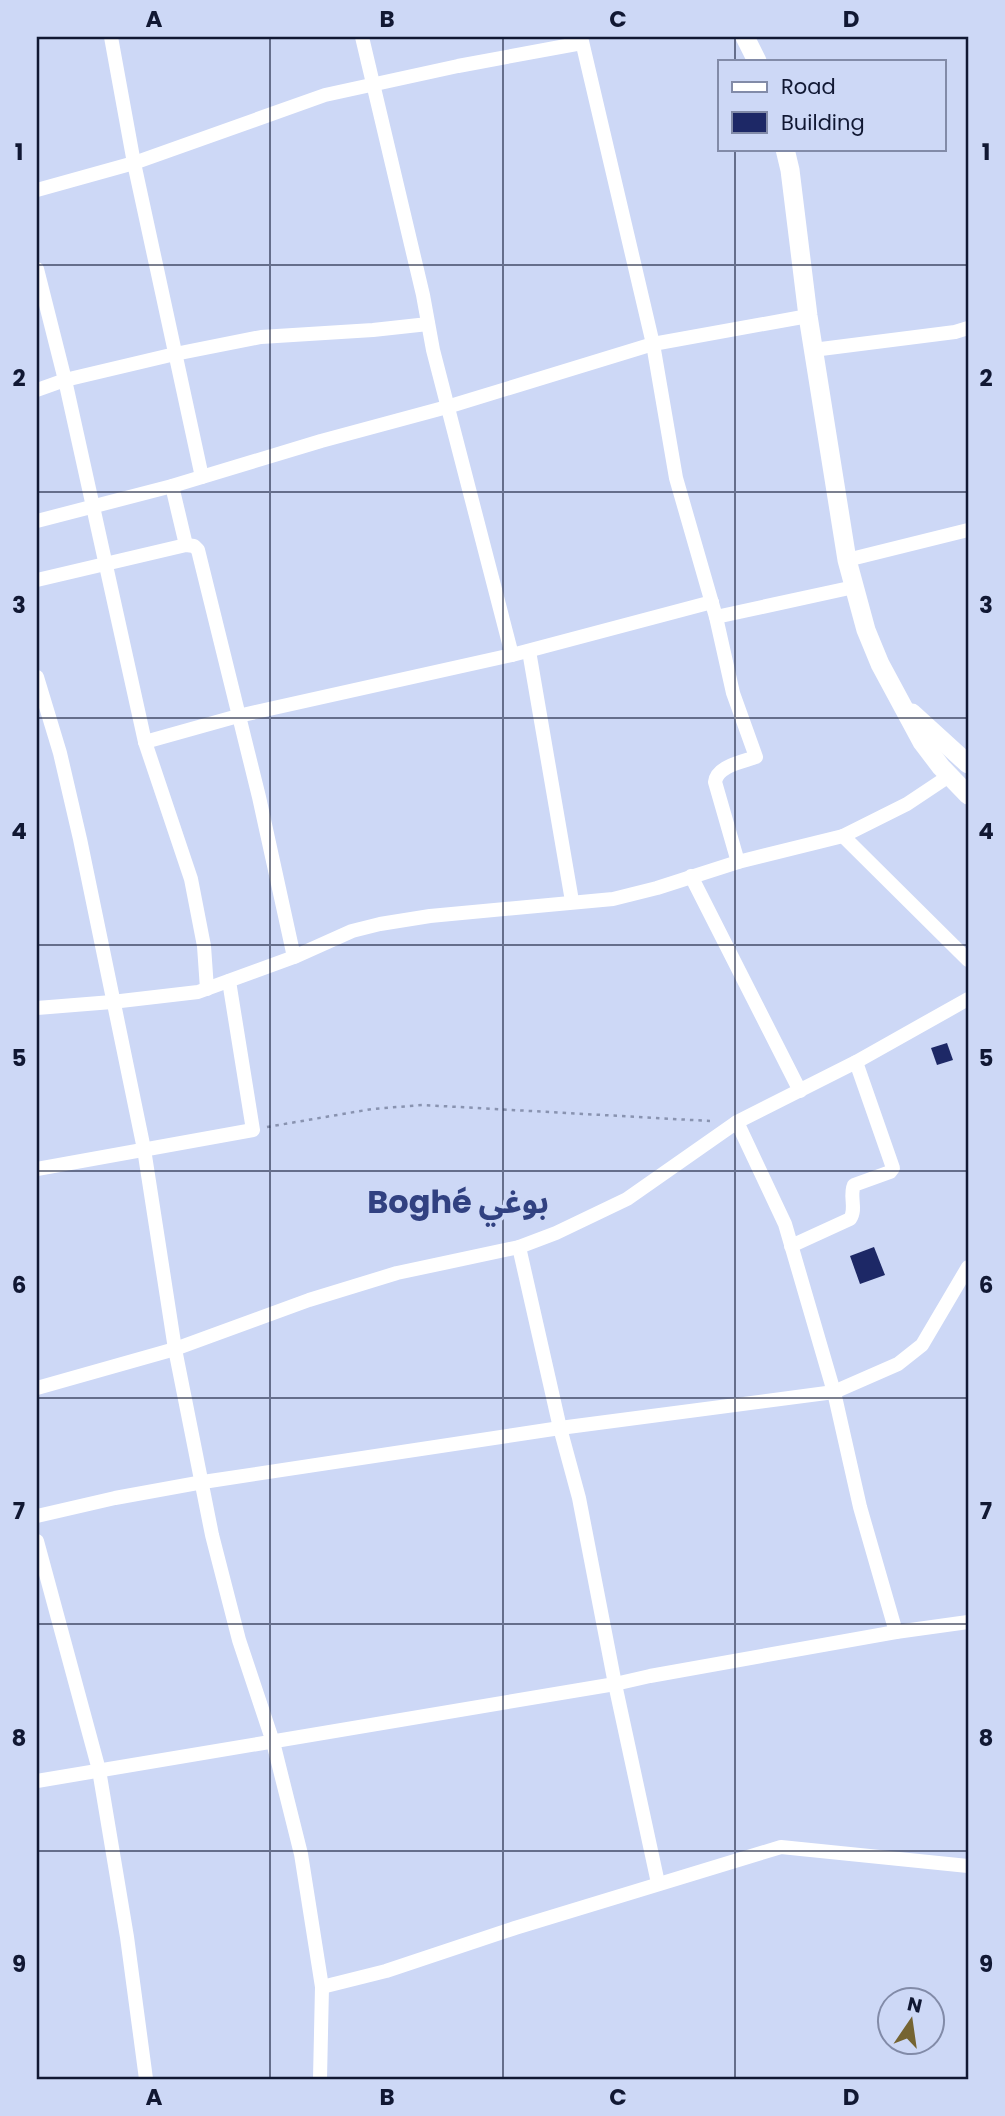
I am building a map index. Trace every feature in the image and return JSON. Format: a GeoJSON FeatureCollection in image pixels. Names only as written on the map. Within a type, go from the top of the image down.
{"type":"FeatureCollection","features":[{"type":"Feature","properties":{"kind":"street"},"geometry":{"type":"LineString","coordinates":[[111,37],[134,163],[202,477]]}},
{"type":"Feature","properties":{"kind":"street"},"geometry":{"type":"LineString","coordinates":[[362,37],[447,407],[512,655]]}},
{"type":"Feature","properties":{"kind":"street"},"geometry":{"type":"LineString","coordinates":[[748,38],[757,60]]}},
{"type":"Feature","properties":{"kind":"street"},"geometry":{"type":"LineString","coordinates":[[37,190],[134,163],[326,95],[582,40],[653,344],[676,478],[716,617],[733,693],[756,757],[719,771],[715,776],[738,862]]}},
{"type":"Feature","properties":{"kind":"street"},"geometry":{"type":"LineString","coordinates":[[785,150],[813,350],[847,560],[866,630],[880,664],[922,742],[968,795]]}},
{"type":"Feature","properties":{"kind":"street"},"geometry":{"type":"LineString","coordinates":[[37,269],[65,380],[145,742],[191,879],[204,946],[207,989]]}},
{"type":"Feature","properties":{"kind":"street"},"geometry":{"type":"LineString","coordinates":[[37,521],[172,486],[321,441],[447,407],[653,344],[808,316]]}},
{"type":"Feature","properties":{"kind":"street"},"geometry":{"type":"LineString","coordinates":[[37,390],[65,380],[175,354],[285,334],[373,330],[428,324]]}},
{"type":"Feature","properties":{"kind":"street"},"geometry":{"type":"LineString","coordinates":[[813,350],[968,328]]}},
{"type":"Feature","properties":{"kind":"street"},"geometry":{"type":"LineString","coordinates":[[172,486],[186,545]]}},
{"type":"Feature","properties":{"kind":"street"},"geometry":{"type":"LineString","coordinates":[[847,560],[968,530]]}},
{"type":"Feature","properties":{"kind":"street"},"geometry":{"type":"LineString","coordinates":[[37,580],[186,545],[194,546],[198,550],[294,957]]}},
{"type":"Feature","properties":{"kind":"street"},"geometry":{"type":"LineString","coordinates":[[716,617],[854,587]]}},
{"type":"Feature","properties":{"kind":"street"},"geometry":{"type":"LineString","coordinates":[[145,742],[239,716],[529,652],[712,603]]}},
{"type":"Feature","properties":{"kind":"street"},"geometry":{"type":"LineString","coordinates":[[529,652],[572,901]]}},
{"type":"Feature","properties":{"kind":"street"},"geometry":{"type":"LineString","coordinates":[[37,679],[60,753],[75,818],[144,1149],[174,1349],[212,1535],[239,1640],[273,1742],[301,1854],[322,1987],[320,2079]]}},
{"type":"Feature","properties":{"kind":"street"},"geometry":{"type":"LineString","coordinates":[[901,703],[968,764]]}},
{"type":"Feature","properties":{"kind":"street"},"geometry":{"type":"LineString","coordinates":[[37,1008],[112,1002],[207,989],[352,932],[380,924],[430,916],[613,898],[657,888],[738,862],[843,836],[907,804],[950,776]]}},
{"type":"Feature","properties":{"kind":"street"},"geometry":{"type":"LineString","coordinates":[[843,836],[968,960]]}},
{"type":"Feature","properties":{"kind":"street"},"geometry":{"type":"LineString","coordinates":[[691,876],[800,1091]]}},
{"type":"Feature","properties":{"kind":"street"},"geometry":{"type":"LineString","coordinates":[[37,1169],[253,1130],[229,981]]}},
{"type":"Feature","properties":{"kind":"street"},"geometry":{"type":"LineString","coordinates":[[37,1388],[174,1349],[310,1300],[397,1273],[519,1247],[556,1233],[627,1199],[737,1122],[856,1062],[968,999]]}},
{"type":"Feature","properties":{"kind":"street"},"geometry":{"type":"LineString","coordinates":[[792,1246],[850,1219],[853,1212],[852,1189],[855,1185],[890,1172],[893,1168],[856,1062]]}},
{"type":"Feature","properties":{"kind":"street"},"geometry":{"type":"LineString","coordinates":[[737,1122],[785,1224],[792,1246],[834,1392],[860,1507],[896,1632]]}},
{"type":"Feature","properties":{"kind":"street"},"geometry":{"type":"LineString","coordinates":[[519,1247],[579,1499],[615,1684],[659,1883]]}},
{"type":"Feature","properties":{"kind":"street"},"geometry":{"type":"LineString","coordinates":[[37,1516],[203,1482],[560,1428],[834,1392],[898,1364],[922,1345],[968,1267]]}},
{"type":"Feature","properties":{"kind":"street"},"geometry":{"type":"LineString","coordinates":[[37,1541],[99,1770],[127,1937],[146,2079]]}},
{"type":"Feature","properties":{"kind":"street"},"geometry":{"type":"LineString","coordinates":[[37,1781],[615,1684],[896,1632],[968,1622]]}},
{"type":"Feature","properties":{"kind":"street"},"geometry":{"type":"LineString","coordinates":[[322,1987],[386,1972],[440,1952],[781,1847],[968,1866]]}},
{"type":"Feature","properties":{"kind":"path"},"geometry":{"type":"LineString","coordinates":[[253,1130],[372,1109],[423,1105],[737,1122]]}},
{"type":"Feature","properties":{"kind":"building"},"geometry":{"type":"Polygon","coordinates":[[[947,1043],[953,1060],[937,1065],[931,1048],[947,1043]]]}},
{"type":"Feature","properties":{"kind":"building"},"geometry":{"type":"Polygon","coordinates":[[[874,1247],[885,1275],[860,1284],[850,1256],[874,1247]]]}},
{"type":"Feature","properties":{"kind":"district","name":"Boghé بوغي"},"geometry":{"type":"Point","coordinates":[458,1202]}}]}
